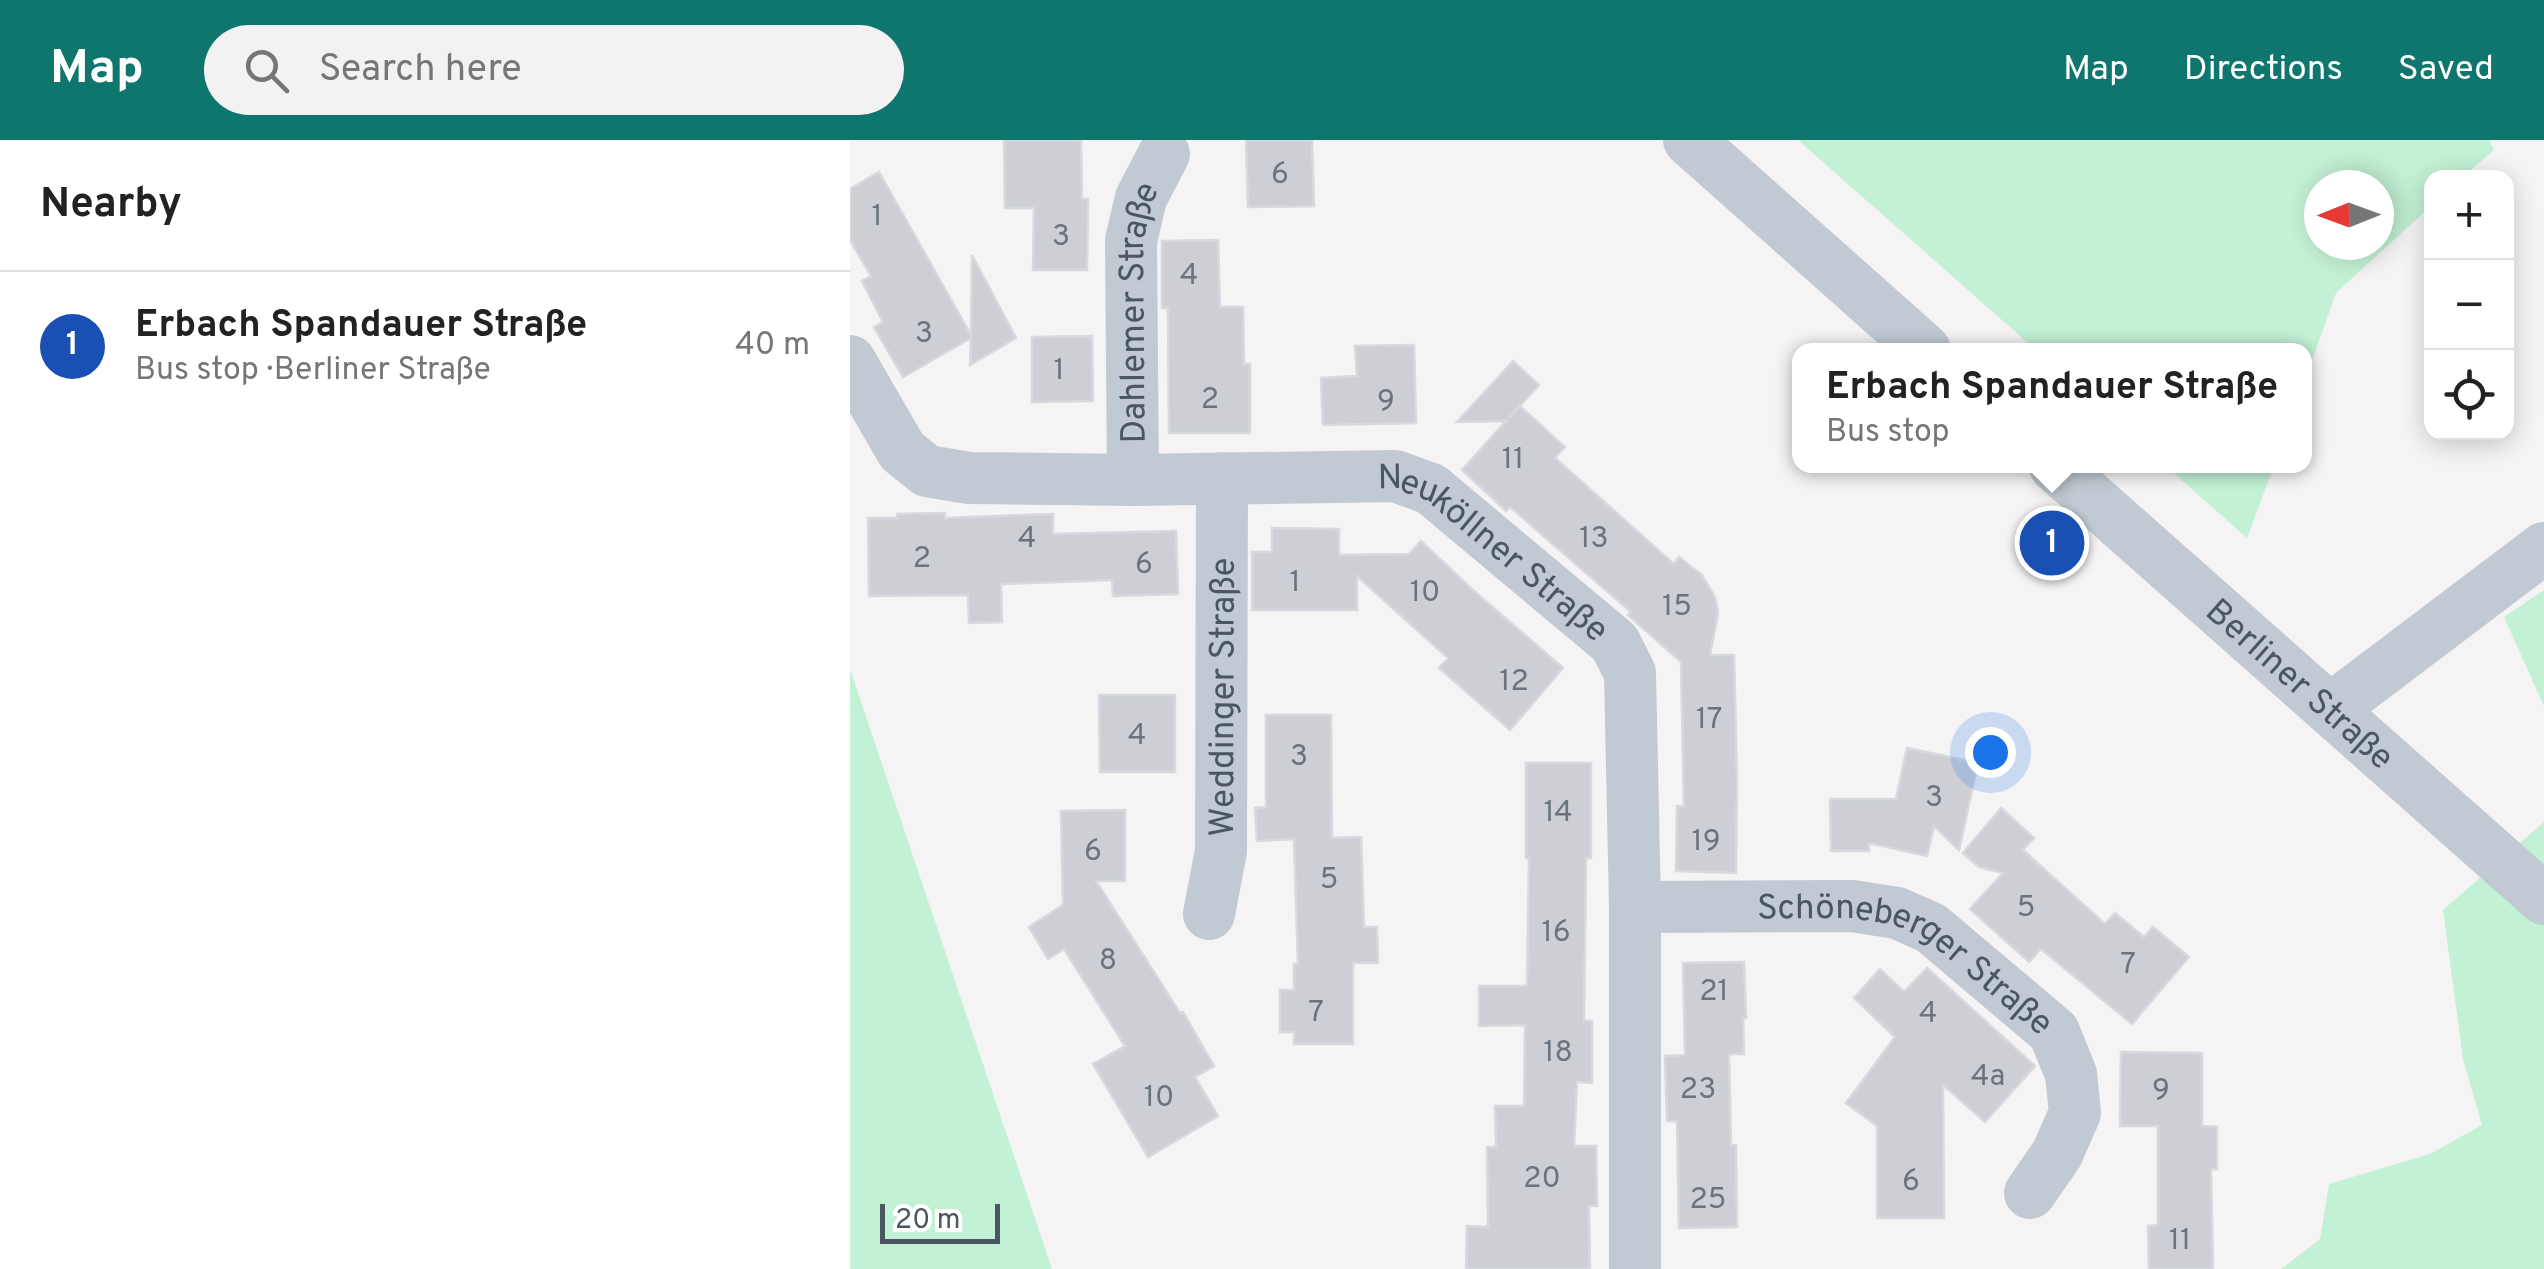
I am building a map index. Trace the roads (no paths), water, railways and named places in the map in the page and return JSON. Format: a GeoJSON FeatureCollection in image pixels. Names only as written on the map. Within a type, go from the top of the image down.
{"type":"FeatureCollection","features":[{"type":"Feature","properties":{"kind":"street"},"geometry":{"type":"LineString","coordinates":[[1690,140],[1917,343]]}},
{"type":"Feature","properties":{"kind":"street","name":"Dahlemer Straße"},"geometry":{"type":"LineString","coordinates":[[1133,480],[1132,241],[1141,198],[1164,154]]}},
{"type":"Feature","properties":{"kind":"street","name":"Neuköllner Straße"},"geometry":{"type":"LineString","coordinates":[[850,362],[902,451],[927,471],[969,478],[1133,480],[1395,476],[1431,490],[1616,643],[1630,674],[1636,1269]]}},
{"type":"Feature","properties":{"kind":"street","name":"Berliner Straße"},"geometry":{"type":"LineString","coordinates":[[2063,473],[2544,899]]}},
{"type":"Feature","properties":{"kind":"street","name":"Weddinger Straße"},"geometry":{"type":"LineString","coordinates":[[1208,914],[1221,851],[1222,478]]}},
{"type":"Feature","properties":{"kind":"street"},"geometry":{"type":"LineString","coordinates":[[2330,709],[2544,548]]}},
{"type":"Feature","properties":{"kind":"street","name":"Schöneberger Straße"},"geometry":{"type":"LineString","coordinates":[[1635,908],[1852,906],[1897,913],[1931,928],[2054,1032],[2071,1074],[2075,1113],[2058,1154],[2030,1193]]}},
{"type":"Feature","properties":{"kind":"place","name":"Erbach Spandauer Straße"},"geometry":{"type":"Point","coordinates":[2052,543]}}]}
